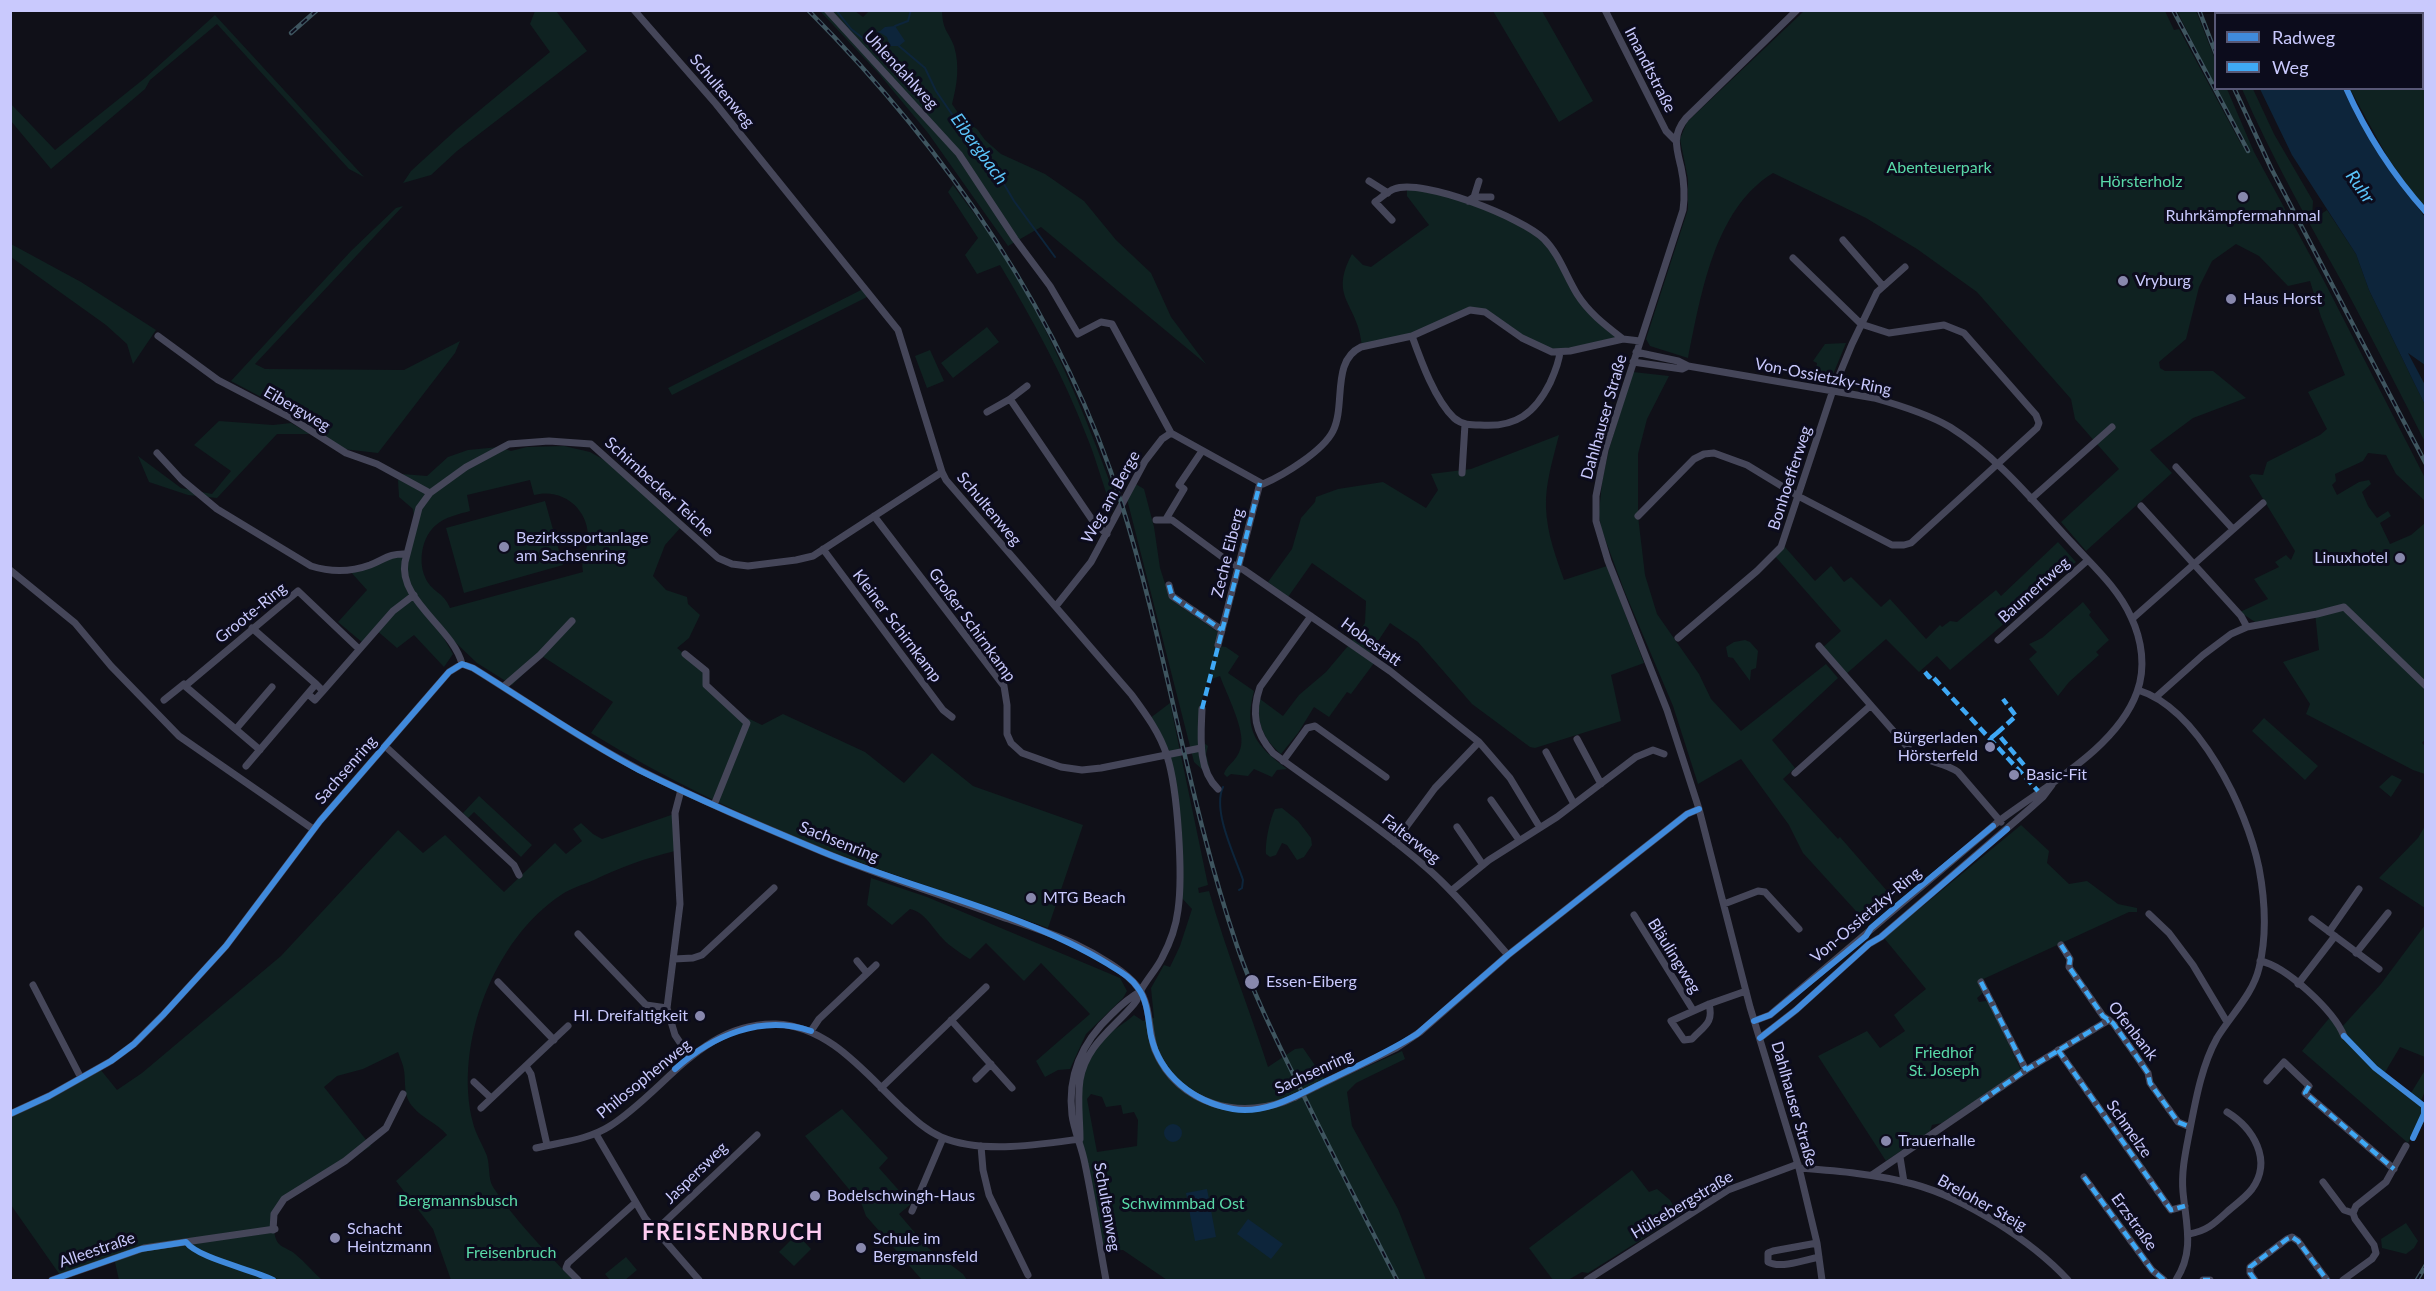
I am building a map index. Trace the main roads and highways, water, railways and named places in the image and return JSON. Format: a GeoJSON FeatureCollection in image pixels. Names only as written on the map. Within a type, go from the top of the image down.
{"type":"FeatureCollection","features":[{"type":"Feature","properties":{"kind":"water"},"geometry":{"type":"Polygon","coordinates":[[[895,26],[905,41],[899,46],[890,46],[887,37],[879,32],[885,27],[895,26]]]}},
{"type":"Feature","properties":{"kind":"water","name":"Ruhr"},"geometry":{"type":"Polygon","coordinates":[[[2260,90],[2343,90],[2358,120],[2383,161],[2425,217],[2425,365],[2408,353],[2425,385],[2425,405],[2369,290],[2356,254],[2292,155],[2260,90]]]}},
{"type":"Feature","properties":{"kind":"water"},"geometry":{"type":"Polygon","coordinates":[[[1173,1124],[1179,1127],[1182,1133],[1179,1139],[1173,1142],[1167,1139],[1164,1133],[1167,1127],[1173,1124]]]}},
{"type":"Feature","properties":{"kind":"water"},"geometry":{"type":"Polygon","coordinates":[[[1207,1189],[1216,1237],[1195,1241],[1186,1193],[1207,1189]]]}},
{"type":"Feature","properties":{"kind":"water"},"geometry":{"type":"Polygon","coordinates":[[[1248,1219],[1283,1244],[1271,1259],[1237,1234],[1248,1219]]]}},
{"type":"Feature","properties":{"kind":"waterway"},"geometry":{"type":"LineString","coordinates":[[836,10],[851,29],[864,39],[877,35],[879,32]]}},
{"type":"Feature","properties":{"kind":"waterway","name":"Eibergbach"},"geometry":{"type":"LineString","coordinates":[[895,26],[908,21],[911,10]]}},
{"type":"Feature","properties":{"kind":"waterway","name":"Eibergbach"},"geometry":{"type":"LineString","coordinates":[[899,46],[925,68],[936,91],[960,126],[991,162],[1014,201],[1055,257]]}},
{"type":"Feature","properties":{"kind":"waterway"},"geometry":{"type":"LineString","coordinates":[[1223,787],[1220,797],[1222,821],[1243,880],[1242,888],[1239,890]]}},
{"type":"Feature","properties":{"kind":"railway"},"geometry":{"type":"LineString","coordinates":[[291,33],[317,10]]}},
{"type":"Feature","properties":{"kind":"railway"},"geometry":{"type":"LineString","coordinates":[[808,10],[859,63],[952,178],[995,239],[1033,302],[1067,368],[1097,435],[1122,505],[1152,615],[1205,837],[1237,946],[1284,1055],[1397,1280]]}},
{"type":"Feature","properties":{"kind":"railway"},"geometry":{"type":"LineString","coordinates":[[2173,10],[2214,87]]}},
{"type":"Feature","properties":{"kind":"railway"},"geometry":{"type":"LineString","coordinates":[[2199,10],[2214,49]]}},
{"type":"Feature","properties":{"kind":"railway"},"geometry":{"type":"LineString","coordinates":[[2216,90],[2248,151]]}},
{"type":"Feature","properties":{"kind":"railway"},"geometry":{"type":"LineString","coordinates":[[2235,90],[2271,168],[2426,464]]}},
{"type":"Feature","properties":{"kind":"railway"},"geometry":{"type":"LineString","coordinates":[[2417,1280],[2426,1265]]}},
{"type":"Feature","properties":{"kind":"place","name":"Ruhrkämpfermahnmal"},"geometry":{"type":"Point","coordinates":[2243,197]}},
{"type":"Feature","properties":{"kind":"place","name":"Vryburg"},"geometry":{"type":"Point","coordinates":[2123,281]}},
{"type":"Feature","properties":{"kind":"place","name":"Haus Horst"},"geometry":{"type":"Point","coordinates":[2231,299]}},
{"type":"Feature","properties":{"kind":"place","name":"Bezirkssportanlage am Sachsenring"},"geometry":{"type":"Point","coordinates":[504,547]}},
{"type":"Feature","properties":{"kind":"place","name":"Linuxhotel"},"geometry":{"type":"Point","coordinates":[2400,558]}},
{"type":"Feature","properties":{"kind":"place","name":"Bürgerladen Hörsterfeld"},"geometry":{"type":"Point","coordinates":[1990,747]}},
{"type":"Feature","properties":{"kind":"place","name":"Basic-Fit"},"geometry":{"type":"Point","coordinates":[2014,775]}},
{"type":"Feature","properties":{"kind":"place","name":"MTG Beach"},"geometry":{"type":"Point","coordinates":[1031,898]}},
{"type":"Feature","properties":{"kind":"place","name":"Essen-Eiberg"},"geometry":{"type":"Point","coordinates":[1252,982]}},
{"type":"Feature","properties":{"kind":"place","name":"Hl. Dreifaltigkeit"},"geometry":{"type":"Point","coordinates":[700,1016]}},
{"type":"Feature","properties":{"kind":"place","name":"Trauerhalle"},"geometry":{"type":"Point","coordinates":[1886,1141]}},
{"type":"Feature","properties":{"kind":"place","name":"Bodelschwingh-Haus"},"geometry":{"type":"Point","coordinates":[815,1196]}},
{"type":"Feature","properties":{"kind":"place","name":"Schacht Heintzmann"},"geometry":{"type":"Point","coordinates":[335,1238]}},
{"type":"Feature","properties":{"kind":"place","name":"Schule im Bergmannsfeld"},"geometry":{"type":"Point","coordinates":[861,1248]}},
{"type":"Feature","properties":{"kind":"district","name":"FREISENBRUCH"},"geometry":{"type":"Point","coordinates":[733,1233]}},
{"type":"Feature","properties":{"kind":"park label","name":"Abenteuerpark"},"geometry":{"type":"Point","coordinates":[1939,168]}},
{"type":"Feature","properties":{"kind":"park label","name":"Hörsterholz"},"geometry":{"type":"Point","coordinates":[2141,182]}},
{"type":"Feature","properties":{"kind":"park label","name":"Friedhof St. Joseph"},"geometry":{"type":"Point","coordinates":[1944,1062]}},
{"type":"Feature","properties":{"kind":"park label","name":"Bergmannsbusch"},"geometry":{"type":"Point","coordinates":[458,1201]}},
{"type":"Feature","properties":{"kind":"park label","name":"Schwimmbad Ost"},"geometry":{"type":"Point","coordinates":[1183,1204]}},
{"type":"Feature","properties":{"kind":"park label","name":"Freisenbruch"},"geometry":{"type":"Point","coordinates":[511,1253]}}]}
